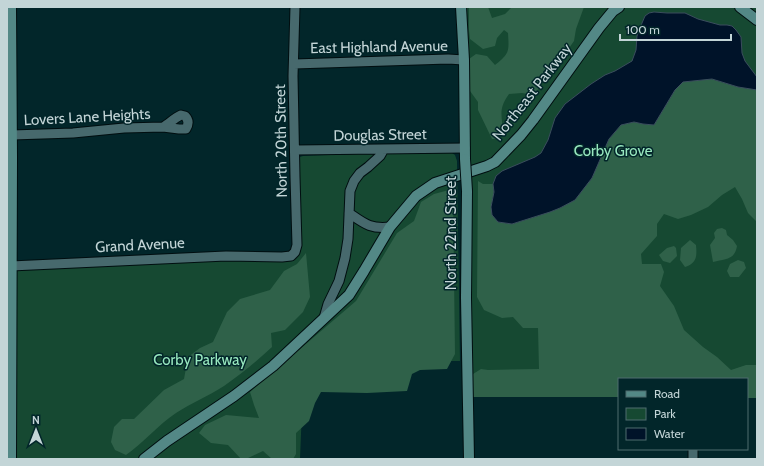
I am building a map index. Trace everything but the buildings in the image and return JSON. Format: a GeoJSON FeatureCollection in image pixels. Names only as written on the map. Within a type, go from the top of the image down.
{"type":"FeatureCollection","features":[{"type":"Feature","properties":{"kind":"street"},"geometry":{"type":"LineString","coordinates":[[11,7],[9,52],[9,104],[12,135],[10,158],[9,266],[11,459]]}},
{"type":"Feature","properties":{"kind":"street","name":"North 20th Street"},"geometry":{"type":"LineString","coordinates":[[275,257],[291,256],[297,249],[293,76],[295,7]]}},
{"type":"Feature","properties":{"kind":"street","name":"North 22nd Street"},"geometry":{"type":"LineString","coordinates":[[461,7],[464,60],[466,159],[466,298],[469,459]]}},
{"type":"Feature","properties":{"kind":"street","name":"Northeast Parkway"},"geometry":{"type":"LineString","coordinates":[[390,226],[416,196],[435,183],[487,166],[495,162],[505,153],[533,120],[599,28],[613,11],[619,7]]}},
{"type":"Feature","properties":{"kind":"street"},"geometry":{"type":"LineString","coordinates":[[740,7],[757,20]]}},
{"type":"Feature","properties":{"kind":"street","name":"East Highland Avenue"},"geometry":{"type":"LineString","coordinates":[[294,64],[448,59],[464,60]]}},
{"type":"Feature","properties":{"kind":"street","name":"Lovers Lane Heights"},"geometry":{"type":"LineString","coordinates":[[12,135],[73,133],[124,128],[163,127]]}},
{"type":"Feature","properties":{"kind":"street","name":"Douglas Street"},"geometry":{"type":"LineString","coordinates":[[295,150],[465,148]]}},
{"type":"Feature","properties":{"kind":"street"},"geometry":{"type":"LineString","coordinates":[[324,318],[328,304],[339,281],[345,258],[348,240],[350,191],[354,181],[360,173],[380,156],[384,149]]}},
{"type":"Feature","properties":{"kind":"street"},"geometry":{"type":"LineString","coordinates":[[349,213],[361,222],[370,226],[379,228],[390,226]]}},
{"type":"Feature","properties":{"kind":"street"},"geometry":{"type":"LineString","coordinates":[[144,459],[167,441],[234,396],[273,366],[349,295],[390,226]]}},
{"type":"Feature","properties":{"kind":"street","name":"Grand Avenue"},"geometry":{"type":"LineString","coordinates":[[9,266],[226,256],[275,257]]}},
{"type":"Feature","properties":{"kind":"green space","name":"Corby Grove"},"geometry":{"type":"Polygon","coordinates":[[[467,7],[757,7],[757,398],[748,398],[748,378],[618,378],[618,397],[473,397],[467,7]]]}},
{"type":"Feature","properties":{"kind":"green space"},"geometry":{"type":"Polygon","coordinates":[[[469,7],[488,7],[492,18],[505,14],[512,7],[584,7],[576,29],[574,41],[553,73],[542,81],[535,95],[522,93],[509,94],[502,108],[503,132],[497,139],[492,139],[478,110],[478,102],[470,91],[468,75],[469,59],[476,54],[487,56],[495,65],[508,51],[508,33],[504,30],[497,38],[495,46],[483,49],[470,39],[469,7]]]}},
{"type":"Feature","properties":{"kind":"green space"},"geometry":{"type":"Polygon","coordinates":[[[711,79],[738,87],[757,90],[757,222],[748,213],[735,187],[722,195],[708,207],[691,215],[678,219],[664,214],[657,224],[657,236],[641,254],[642,264],[661,264],[664,272],[660,286],[674,306],[684,330],[703,347],[731,370],[746,365],[757,365],[757,398],[748,398],[748,378],[618,378],[618,397],[473,397],[473,374],[481,369],[539,369],[538,328],[523,328],[513,317],[502,318],[484,310],[477,297],[478,181],[483,184],[493,184],[494,192],[491,207],[498,222],[512,224],[560,208],[565,205],[592,178],[609,139],[621,125],[634,122],[654,125],[675,90],[683,82],[711,79]]]}},
{"type":"Feature","properties":{"kind":"green space","name":"Corby Parkway"},"geometry":{"type":"Polygon","coordinates":[[[447,152],[455,155],[457,161],[460,361],[403,361],[303,385],[300,459],[7,459],[16,272],[18,270],[232,260],[286,261],[295,258],[301,246],[300,157],[447,152]]]}},
{"type":"Feature","properties":{"kind":"green space"},"geometry":{"type":"Polygon","coordinates":[[[449,190],[453,193],[455,354],[447,369],[420,370],[412,374],[407,391],[367,393],[321,392],[315,403],[309,421],[296,433],[296,454],[293,459],[272,459],[263,451],[246,459],[241,459],[228,445],[211,443],[199,433],[205,425],[226,415],[259,418],[250,392],[356,301],[397,233],[414,221],[421,202],[434,194],[449,190]]]}},
{"type":"Feature","properties":{"kind":"green space"},"geometry":{"type":"Polygon","coordinates":[[[722,228],[726,230],[727,235],[737,246],[736,251],[729,258],[713,262],[710,245],[715,238],[714,233],[717,229],[722,228]]]}},
{"type":"Feature","properties":{"kind":"green space"},"geometry":{"type":"Polygon","coordinates":[[[690,240],[696,245],[696,256],[692,263],[685,267],[680,260],[681,248],[690,240]]]}},
{"type":"Feature","properties":{"kind":"green space"},"geometry":{"type":"Polygon","coordinates":[[[674,246],[676,248],[677,256],[670,263],[663,261],[659,255],[667,248],[674,246]]]}},
{"type":"Feature","properties":{"kind":"green space"},"geometry":{"type":"Polygon","coordinates":[[[306,253],[310,297],[303,312],[285,330],[271,333],[272,347],[224,386],[182,409],[169,418],[126,455],[115,450],[111,442],[114,427],[122,419],[134,419],[164,390],[184,379],[188,357],[200,348],[213,342],[227,312],[240,299],[270,290],[284,271],[297,264],[306,253]]]}},
{"type":"Feature","properties":{"kind":"green space"},"geometry":{"type":"Polygon","coordinates":[[[738,260],[744,262],[746,268],[739,277],[730,277],[727,271],[730,264],[738,260]]]}},
{"type":"Feature","properties":{"kind":"water"},"geometry":{"type":"Polygon","coordinates":[[[654,12],[685,13],[698,19],[720,25],[732,26],[741,37],[742,53],[745,61],[757,77],[757,90],[738,87],[712,79],[683,82],[675,90],[654,125],[634,122],[621,125],[609,139],[592,178],[575,200],[550,212],[512,224],[498,222],[492,215],[491,207],[494,192],[493,184],[496,176],[502,171],[541,153],[548,140],[555,118],[565,104],[605,75],[632,61],[636,50],[637,36],[645,16],[654,12]]]}}]}
